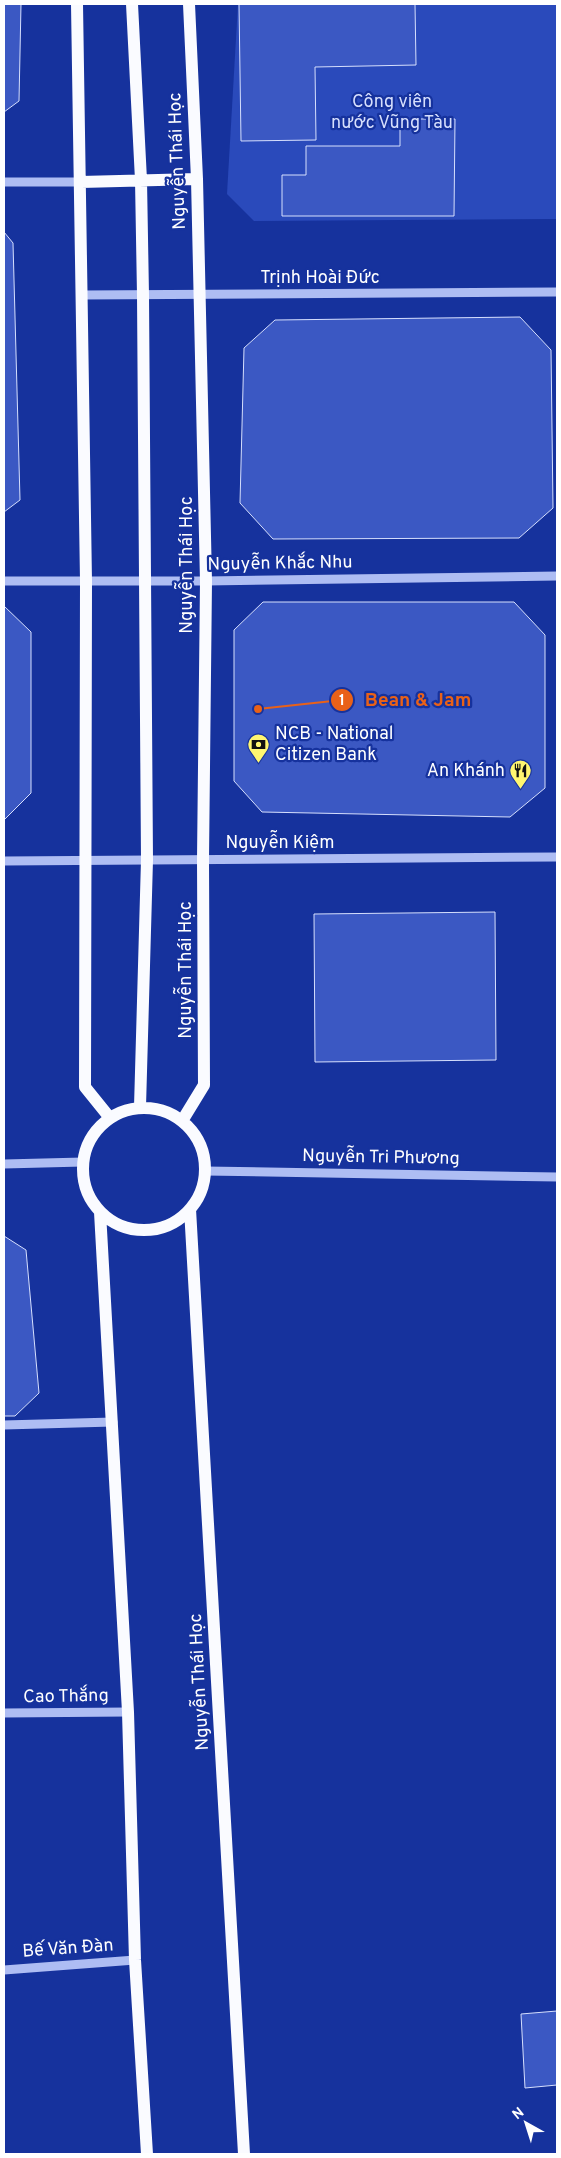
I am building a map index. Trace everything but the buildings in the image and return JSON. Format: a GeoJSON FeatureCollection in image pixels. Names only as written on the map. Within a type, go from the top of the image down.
{"type":"FeatureCollection","features":[{"type":"Feature","properties":{"kind":"main road"},"geometry":{"type":"LineString","coordinates":[[77,4],[86,581],[84,861],[86,1087],[110,1118]]}},
{"type":"Feature","properties":{"kind":"main road"},"geometry":{"type":"LineString","coordinates":[[132,4],[141,180],[143,295],[147,860],[140,1107]]}},
{"type":"Feature","properties":{"kind":"main road","name":"Nguyễn Thái Học"},"geometry":{"type":"LineString","coordinates":[[182,1121],[204,1085],[203,860],[206,581],[197,179],[189,4]]}},
{"type":"Feature","properties":{"kind":"main road"},"geometry":{"type":"LineString","coordinates":[[81,182],[197,179]]}},
{"type":"Feature","properties":{"kind":"main road"},"geometry":{"type":"LineString","coordinates":[[140,1107],[169,1113],[182,1121],[195,1135],[202,1152],[205,1171],[201,1190],[190,1209],[173,1223],[158,1228],[142,1230],[126,1227],[111,1221],[91,1201],[85,1188],[83,1162],[88,1144],[97,1129],[110,1118],[140,1107]]}},
{"type":"Feature","properties":{"kind":"main road","name":"Nguyễn Thái Học"},"geometry":{"type":"LineString","coordinates":[[190,1209],[244,2154]]}},
{"type":"Feature","properties":{"kind":"main road"},"geometry":{"type":"LineString","coordinates":[[100,1212],[128,1712],[135,1960],[147,2154]]}},
{"type":"Feature","properties":{"kind":"street"},"geometry":{"type":"LineString","coordinates":[[4,182],[81,182]]}},
{"type":"Feature","properties":{"kind":"street","name":"Trịnh Hoài Đức"},"geometry":{"type":"LineString","coordinates":[[83,296],[557,292]]}},
{"type":"Feature","properties":{"kind":"street","name":"Nguyễn Khắc Nhu"},"geometry":{"type":"LineString","coordinates":[[4,581],[206,581],[557,576]]}},
{"type":"Feature","properties":{"kind":"street","name":"Nguyễn Kiệm"},"geometry":{"type":"LineString","coordinates":[[4,861],[557,857]]}},
{"type":"Feature","properties":{"kind":"street"},"geometry":{"type":"LineString","coordinates":[[4,1164],[83,1162]]}},
{"type":"Feature","properties":{"kind":"street","name":"Nguyễn Tri Phương"},"geometry":{"type":"LineString","coordinates":[[205,1171],[557,1178]]}},
{"type":"Feature","properties":{"kind":"street"},"geometry":{"type":"LineString","coordinates":[[4,1425],[113,1422]]}},
{"type":"Feature","properties":{"kind":"street","name":"Cao Thắng"},"geometry":{"type":"LineString","coordinates":[[4,1714],[128,1712]]}},
{"type":"Feature","properties":{"kind":"street","name":"Bế Văn Đàn"},"geometry":{"type":"LineString","coordinates":[[4,1970],[135,1960]]}},
{"type":"Feature","properties":{"kind":"green space","name":"Công viên nước Vũng Tàu"},"geometry":{"type":"Polygon","coordinates":[[[238,4],[557,4],[557,219],[254,221],[227,194],[238,4]]]}},
{"type":"Feature","properties":{"kind":"place","name":"Bean & Jam"},"geometry":{"type":"Point","coordinates":[258,709]}},
{"type":"Feature","properties":{"kind":"place","name":"NCB - National Citizen Bank"},"geometry":{"type":"Point","coordinates":[259,763]}},
{"type":"Feature","properties":{"kind":"place","name":"An Khánh"},"geometry":{"type":"Point","coordinates":[521,790]}}]}
